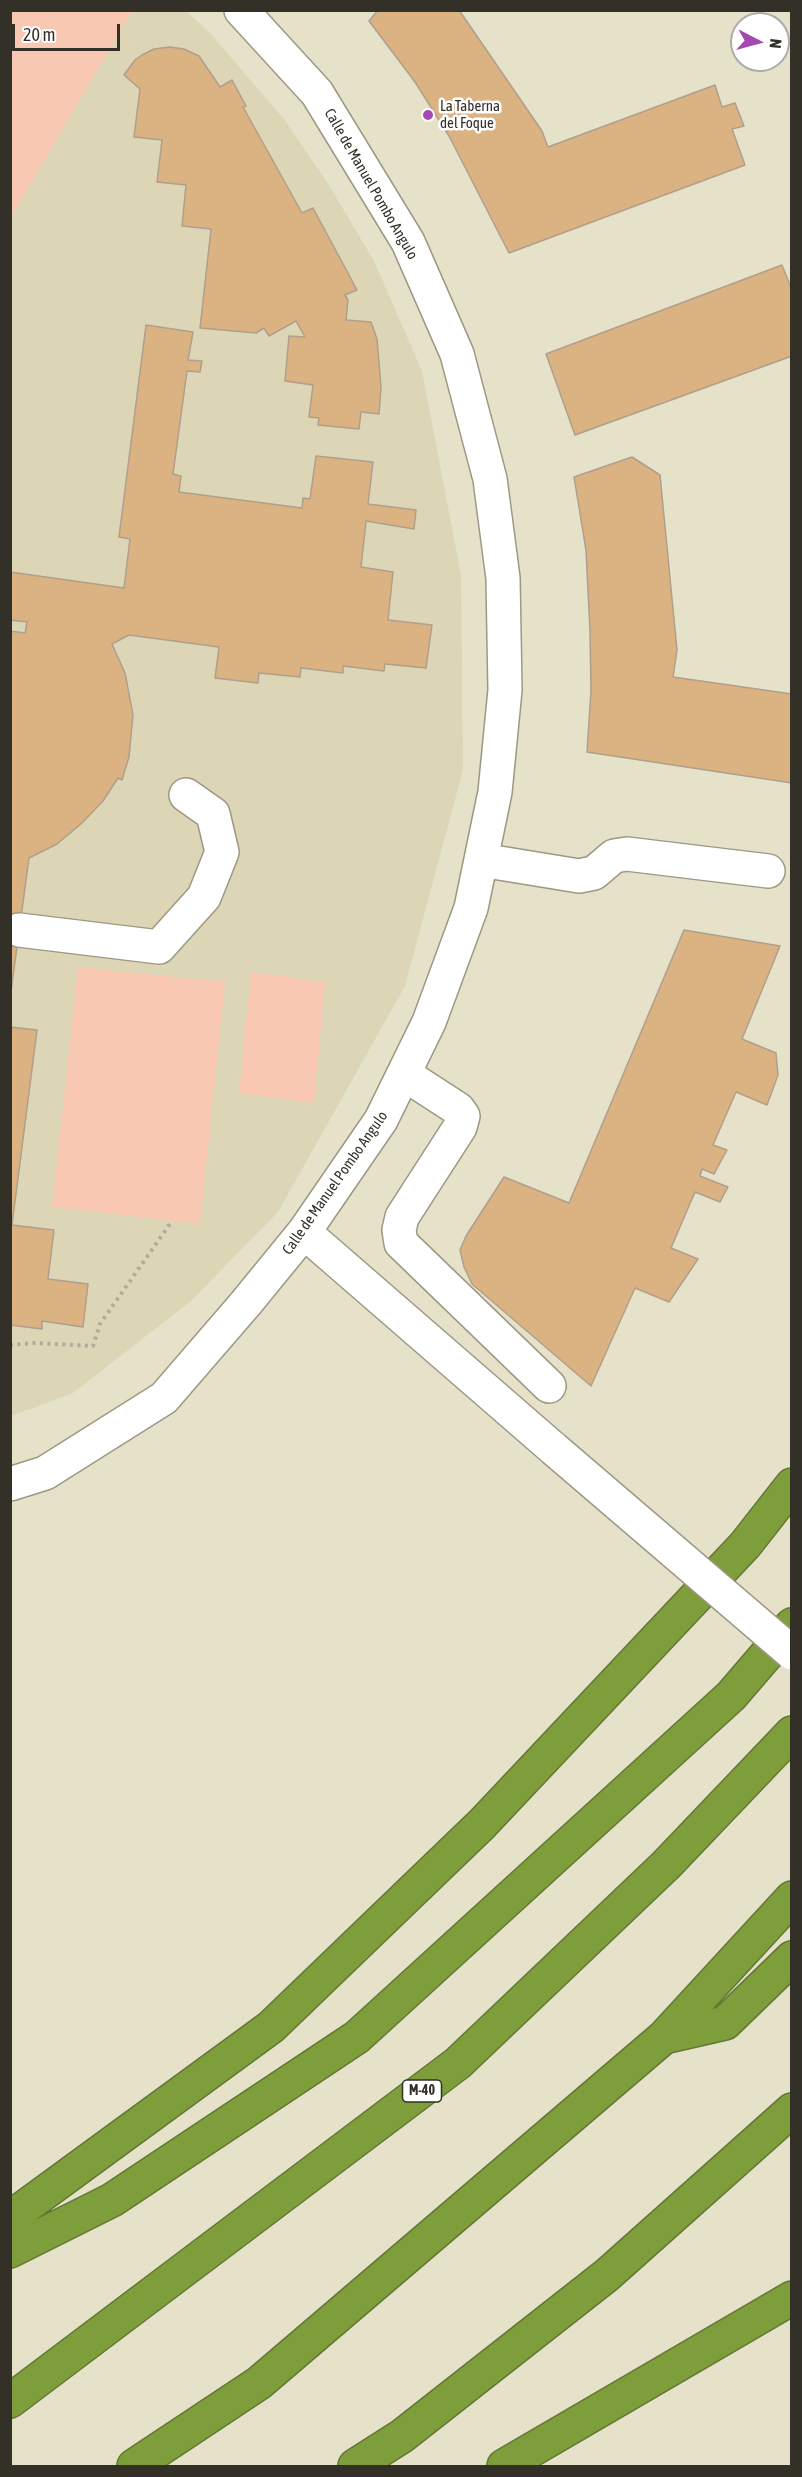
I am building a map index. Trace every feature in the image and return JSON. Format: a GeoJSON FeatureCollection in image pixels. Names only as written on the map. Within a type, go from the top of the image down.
{"type":"FeatureCollection","features":[{"type":"Feature","properties":{"kind":"highway"},"geometry":{"type":"LineString","coordinates":[[10,2218],[271,2027],[482,1824],[745,1545],[792,1485]]}},
{"type":"Feature","properties":{"kind":"highway"},"geometry":{"type":"LineString","coordinates":[[10,2251],[112,2200],[357,2037],[731,1696],[792,1624]]}},
{"type":"Feature","properties":{"kind":"highway","name":"M-40"},"geometry":{"type":"LineString","coordinates":[[10,2401],[458,2063],[666,1865],[792,1733]]}},
{"type":"Feature","properties":{"kind":"highway"},"geometry":{"type":"LineString","coordinates":[[134,2466],[259,2383],[664,2037],[792,1898]]}},
{"type":"Feature","properties":{"kind":"highway"},"geometry":{"type":"LineString","coordinates":[[664,2037],[725,2023],[792,1958]]}},
{"type":"Feature","properties":{"kind":"highway"},"geometry":{"type":"LineString","coordinates":[[355,2466],[402,2436],[607,2275],[792,2110]]}},
{"type":"Feature","properties":{"kind":"highway"},"geometry":{"type":"LineString","coordinates":[[504,2466],[792,2298]]}},
{"type":"Feature","properties":{"kind":"street","name":"Calle de Manuel Pombo Angulo"},"geometry":{"type":"LineString","coordinates":[[10,1484],[45,1473],[164,1398],[304,1232],[381,1120],[429,1022],[471,908],[495,792],[504,690],[502,578],[490,479],[457,354],[408,242],[317,93],[241,10]]}},
{"type":"Feature","properties":{"kind":"street"},"geometry":{"type":"LineString","coordinates":[[19,930],[159,947],[204,897],[222,852],[213,814],[186,795]]}},
{"type":"Feature","properties":{"kind":"street"},"geometry":{"type":"LineString","coordinates":[[481,860],[579,876],[594,873],[614,856],[627,854],[768,871]]}},
{"type":"Feature","properties":{"kind":"street"},"geometry":{"type":"LineString","coordinates":[[404,1074],[458,1109],[463,1116],[460,1126],[402,1217],[399,1230],[401,1243],[549,1386]]}},
{"type":"Feature","properties":{"kind":"street"},"geometry":{"type":"LineString","coordinates":[[304,1232],[792,1653]]}},
{"type":"Feature","properties":{"kind":"path"},"geometry":{"type":"LineString","coordinates":[[10,1345],[34,1343],[93,1346],[100,1324],[172,1221]]}},
{"type":"Feature","properties":{"kind":"shaded area"},"geometry":{"type":"Polygon","coordinates":[[[10,11],[132,11],[11,217],[10,11]]]}},
{"type":"Feature","properties":{"kind":"shaded area"},"geometry":{"type":"Polygon","coordinates":[[[132,11],[186,11],[210,33],[283,118],[327,182],[374,261],[422,371],[461,575],[463,770],[405,986],[278,1212],[191,1301],[73,1393],[11,1416],[11,217],[132,11]]]}},
{"type":"Feature","properties":{"kind":"shaded area"},"geometry":{"type":"Polygon","coordinates":[[[78,967],[225,982],[200,1224],[52,1207],[78,967]]]}},
{"type":"Feature","properties":{"kind":"shaded area"},"geometry":{"type":"Polygon","coordinates":[[[251,972],[325,982],[314,1103],[239,1093],[251,972]]]}},
{"type":"Feature","properties":{"kind":"building"},"geometry":{"type":"Polygon","coordinates":[[[378,10],[459,10],[542,131],[548,147],[715,85],[722,107],[735,103],[744,126],[732,129],[745,165],[509,253],[449,136],[415,82],[369,21],[378,10]]]}},
{"type":"Feature","properties":{"kind":"building"},"geometry":{"type":"Polygon","coordinates":[[[170,47],[184,49],[199,56],[220,87],[232,80],[246,106],[243,107],[302,213],[313,208],[357,290],[345,295],[348,300],[346,320],[371,322],[377,339],[381,387],[379,414],[361,412],[359,429],[318,425],[319,418],[309,417],[313,385],[285,381],[289,336],[305,337],[296,321],[269,336],[264,328],[256,333],[200,328],[211,229],[182,226],[186,185],[157,182],[162,140],[134,137],[140,89],[124,75],[135,60],[142,55],[154,49],[170,47]]]}},
{"type":"Feature","properties":{"kind":"building"},"geometry":{"type":"Polygon","coordinates":[[[782,265],[792,290],[792,356],[575,435],[546,354],[782,265]]]}},
{"type":"Feature","properties":{"kind":"building"},"geometry":{"type":"Polygon","coordinates":[[[146,325],[193,332],[188,360],[202,361],[200,372],[187,371],[173,474],[181,476],[179,492],[302,508],[303,498],[310,499],[316,456],[373,462],[368,504],[416,510],[414,529],[366,521],[361,567],[393,572],[388,620],[432,625],[426,668],[385,664],[384,671],[343,666],[343,673],[301,668],[300,677],[259,673],[258,683],[215,678],[219,647],[129,635],[112,644],[125,673],[133,715],[129,757],[122,780],[118,778],[103,801],[82,823],[57,844],[29,858],[10,999],[10,631],[25,633],[27,622],[10,620],[10,572],[124,588],[130,539],[119,537],[146,325]]]}},
{"type":"Feature","properties":{"kind":"building"},"geometry":{"type":"Polygon","coordinates":[[[632,457],[660,475],[677,650],[673,677],[792,694],[792,783],[587,752],[591,691],[590,631],[586,550],[574,477],[632,457]]]}},
{"type":"Feature","properties":{"kind":"building"},"geometry":{"type":"Polygon","coordinates":[[[684,930],[780,946],[742,1039],[776,1053],[778,1075],[767,1105],[736,1092],[713,1145],[727,1150],[714,1174],[702,1169],[700,1176],[728,1187],[720,1202],[695,1192],[671,1248],[698,1259],[669,1302],[635,1288],[591,1386],[472,1284],[464,1267],[460,1250],[466,1236],[504,1177],[569,1203],[684,930]]]}},
{"type":"Feature","properties":{"kind":"building"},"geometry":{"type":"Polygon","coordinates":[[[10,1027],[37,1030],[12,1225],[54,1230],[48,1279],[88,1284],[83,1327],[42,1321],[42,1329],[10,1325],[10,1027]]]}},
{"type":"Feature","properties":{"kind":"place","name":"La Taberna del Foque"},"geometry":{"type":"Point","coordinates":[428,115]}}]}
